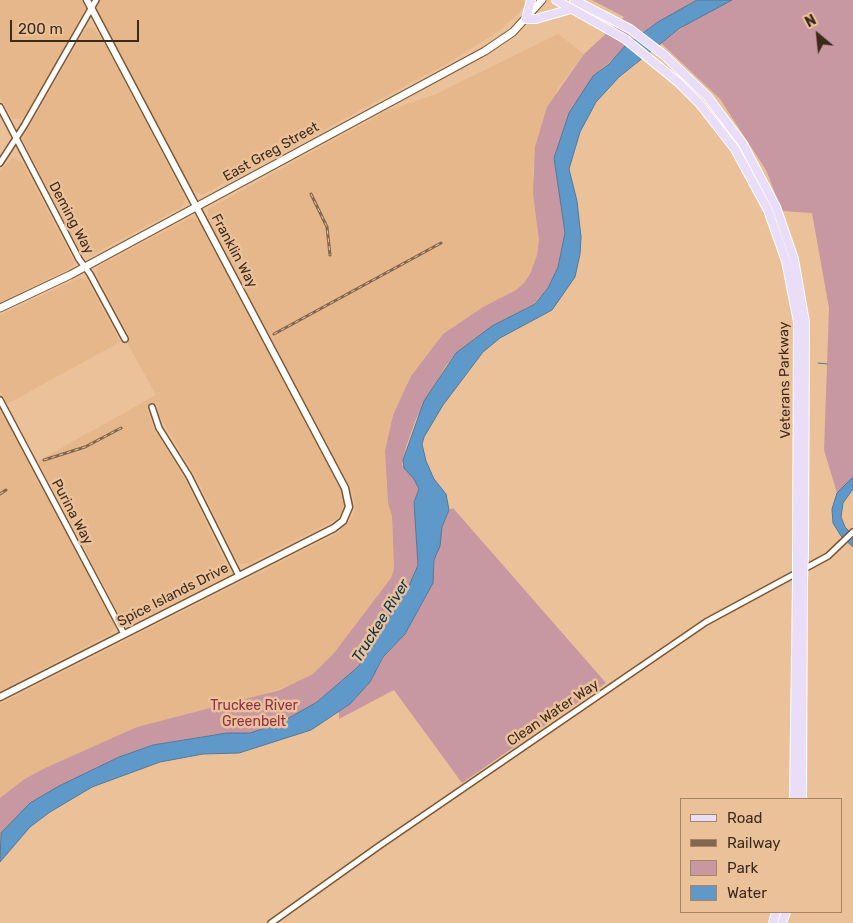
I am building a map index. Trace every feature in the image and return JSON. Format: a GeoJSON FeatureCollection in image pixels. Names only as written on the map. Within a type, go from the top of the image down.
{"type":"FeatureCollection","features":[{"type":"Feature","properties":{"kind":"main road"},"geometry":{"type":"LineString","coordinates":[[531,0],[530,10],[526,19],[571,8]]}},
{"type":"Feature","properties":{"kind":"main road","name":"East Greg Street"},"geometry":{"type":"LineString","coordinates":[[0,308],[85,267],[485,51],[504,39],[526,19],[542,0]]}},
{"type":"Feature","properties":{"kind":"main road","name":"Veterans Parkway"},"geometry":{"type":"LineString","coordinates":[[556,0],[595,21],[645,54],[699,103],[747,167],[778,237],[791,282],[798,322],[802,798]]}},
{"type":"Feature","properties":{"kind":"main road","name":"Veterans Parkway"},"geometry":{"type":"LineString","coordinates":[[574,0],[645,40],[707,96],[726,120],[754,163],[776,207],[787,234],[802,298],[806,350],[800,554]]}},
{"type":"Feature","properties":{"kind":"main road","name":"Veterans Parkway"},"geometry":{"type":"LineString","coordinates":[[794,798],[800,580]]}},
{"type":"Feature","properties":{"kind":"street","name":"Franklin Way"},"geometry":{"type":"LineString","coordinates":[[87,0],[345,488],[349,507]]}},
{"type":"Feature","properties":{"kind":"street"},"geometry":{"type":"LineString","coordinates":[[0,163],[16,139],[96,0]]}},
{"type":"Feature","properties":{"kind":"street","name":"Deming Way"},"geometry":{"type":"LineString","coordinates":[[0,107],[125,339]]}},
{"type":"Feature","properties":{"kind":"street","name":"Purina Way"},"geometry":{"type":"LineString","coordinates":[[0,400],[124,634]]}},
{"type":"Feature","properties":{"kind":"street"},"geometry":{"type":"LineString","coordinates":[[152,407],[159,428],[187,474],[239,576]]}},
{"type":"Feature","properties":{"kind":"street","name":"Spice Islands Drive"},"geometry":{"type":"LineString","coordinates":[[0,697],[339,525],[346,516],[349,507]]}},
{"type":"Feature","properties":{"kind":"street","name":"Clean Water Way"},"geometry":{"type":"LineString","coordinates":[[271,923],[387,840],[706,622],[822,560],[853,532]]}},
{"type":"Feature","properties":{"kind":"shaded area"},"geometry":{"type":"Polygon","coordinates":[[[0,0],[82,0],[86,8],[24,117],[20,119],[12,118],[0,97],[0,0]]]}},
{"type":"Feature","properties":{"kind":"shaded area"},"geometry":{"type":"Polygon","coordinates":[[[100,0],[522,0],[526,2],[520,12],[499,31],[448,63],[202,195],[191,189],[99,16],[97,8],[100,0]]]}},
{"type":"Feature","properties":{"kind":"shaded area"},"geometry":{"type":"Polygon","coordinates":[[[88,28],[94,28],[102,39],[186,199],[182,207],[90,256],[79,249],[22,139],[84,31],[88,28]]]}},
{"type":"Feature","properties":{"kind":"shaded area"},"geometry":{"type":"Polygon","coordinates":[[[558,34],[584,54],[558,88],[533,171],[539,240],[537,255],[530,274],[516,290],[483,307],[443,334],[411,376],[393,415],[385,451],[388,503],[392,516],[394,569],[391,578],[334,653],[313,674],[303,681],[43,769],[23,780],[0,798],[0,704],[338,533],[352,517],[355,508],[352,492],[208,219],[208,209],[387,111],[436,94],[558,34]]]}},
{"type":"Feature","properties":{"kind":"shaded area"},"geometry":{"type":"Polygon","coordinates":[[[12,158],[22,162],[74,261],[73,266],[67,270],[0,302],[0,170],[12,158]]]}},
{"type":"Feature","properties":{"kind":"shaded area"},"geometry":{"type":"Polygon","coordinates":[[[192,217],[199,221],[340,488],[344,506],[342,513],[335,520],[250,563],[241,564],[236,559],[196,477],[160,417],[157,405],[147,409],[154,428],[187,483],[228,568],[227,573],[222,578],[135,622],[128,623],[121,618],[38,461],[156,395],[125,339],[129,337],[98,277],[97,270],[99,266],[192,217]]]}},
{"type":"Feature","properties":{"kind":"shaded area"},"geometry":{"type":"Polygon","coordinates":[[[79,278],[87,280],[120,342],[7,404],[0,391],[0,315],[79,278]]]}},
{"type":"Feature","properties":{"kind":"shaded area"},"geometry":{"type":"Polygon","coordinates":[[[0,410],[115,626],[110,634],[0,691],[0,410]]]}},
{"type":"Feature","properties":{"kind":"green space","name":"Truckee River Greenbelt"},"geometry":{"type":"Polygon","coordinates":[[[592,0],[697,0],[649,28],[599,71],[554,158],[565,233],[558,266],[548,288],[534,304],[492,326],[456,353],[445,367],[416,419],[402,465],[414,479],[419,489],[414,502],[418,565],[408,588],[377,632],[359,666],[317,702],[280,723],[250,733],[212,735],[153,745],[119,757],[30,803],[0,835],[0,798],[23,780],[43,769],[137,727],[280,690],[313,674],[334,653],[391,578],[394,569],[392,516],[388,503],[385,451],[393,415],[411,376],[443,334],[483,307],[516,290],[530,274],[537,255],[539,240],[533,194],[535,147],[547,107],[584,54],[624,17],[592,0]]]}},
{"type":"Feature","properties":{"kind":"green space"},"geometry":{"type":"Polygon","coordinates":[[[732,0],[853,0],[853,477],[837,493],[824,450],[829,308],[812,213],[782,211],[766,170],[720,99],[661,43],[694,19],[732,0]]]}},
{"type":"Feature","properties":{"kind":"green space"},"geometry":{"type":"Polygon","coordinates":[[[453,508],[606,683],[462,783],[394,690],[339,719],[339,712],[350,704],[370,682],[383,657],[405,634],[433,583],[434,560],[437,554],[442,527],[449,510],[453,508]]]}},
{"type":"Feature","properties":{"kind":"water"},"geometry":{"type":"Polygon","coordinates":[[[697,0],[732,0],[680,28],[619,77],[596,102],[580,132],[569,169],[577,201],[581,237],[580,254],[575,277],[552,310],[500,338],[483,352],[443,405],[424,437],[422,444],[426,461],[434,479],[446,494],[449,510],[442,527],[440,546],[434,560],[433,583],[405,634],[383,657],[370,682],[350,704],[311,730],[239,753],[203,754],[160,762],[92,787],[50,812],[30,827],[0,862],[1,833],[30,803],[59,786],[119,757],[153,745],[227,733],[250,733],[280,723],[317,702],[359,666],[377,632],[408,588],[418,565],[414,502],[419,489],[414,479],[404,468],[403,460],[424,401],[456,353],[492,326],[535,304],[548,288],[558,267],[565,233],[554,158],[569,113],[593,76],[609,64],[625,46],[658,22],[697,0]]]}},
{"type":"Feature","properties":{"kind":"water"},"geometry":{"type":"Polygon","coordinates":[[[853,477],[853,489],[843,503],[841,517],[845,527],[853,535],[853,547],[841,536],[833,523],[832,509],[837,493],[853,477]]]}},
{"type":"Feature","properties":{"kind":"waterway"},"geometry":{"type":"LineString","coordinates":[[785,366],[789,362]]}},
{"type":"Feature","properties":{"kind":"waterway"},"geometry":{"type":"LineString","coordinates":[[818,363],[827,364]]}},
{"type":"Feature","properties":{"kind":"railway"},"geometry":{"type":"LineString","coordinates":[[311,194],[327,227],[330,255]]}},
{"type":"Feature","properties":{"kind":"railway"},"geometry":{"type":"LineString","coordinates":[[274,334],[441,243]]}},
{"type":"Feature","properties":{"kind":"railway"},"geometry":{"type":"LineString","coordinates":[[44,460],[85,447],[121,428]]}},
{"type":"Feature","properties":{"kind":"railway"},"geometry":{"type":"LineString","coordinates":[[0,494],[6,490]]}},
{"type":"Feature","properties":{"kind":"water label","name":"Truckee River"},"geometry":{"type":"Point","coordinates":[381,621]}}]}
